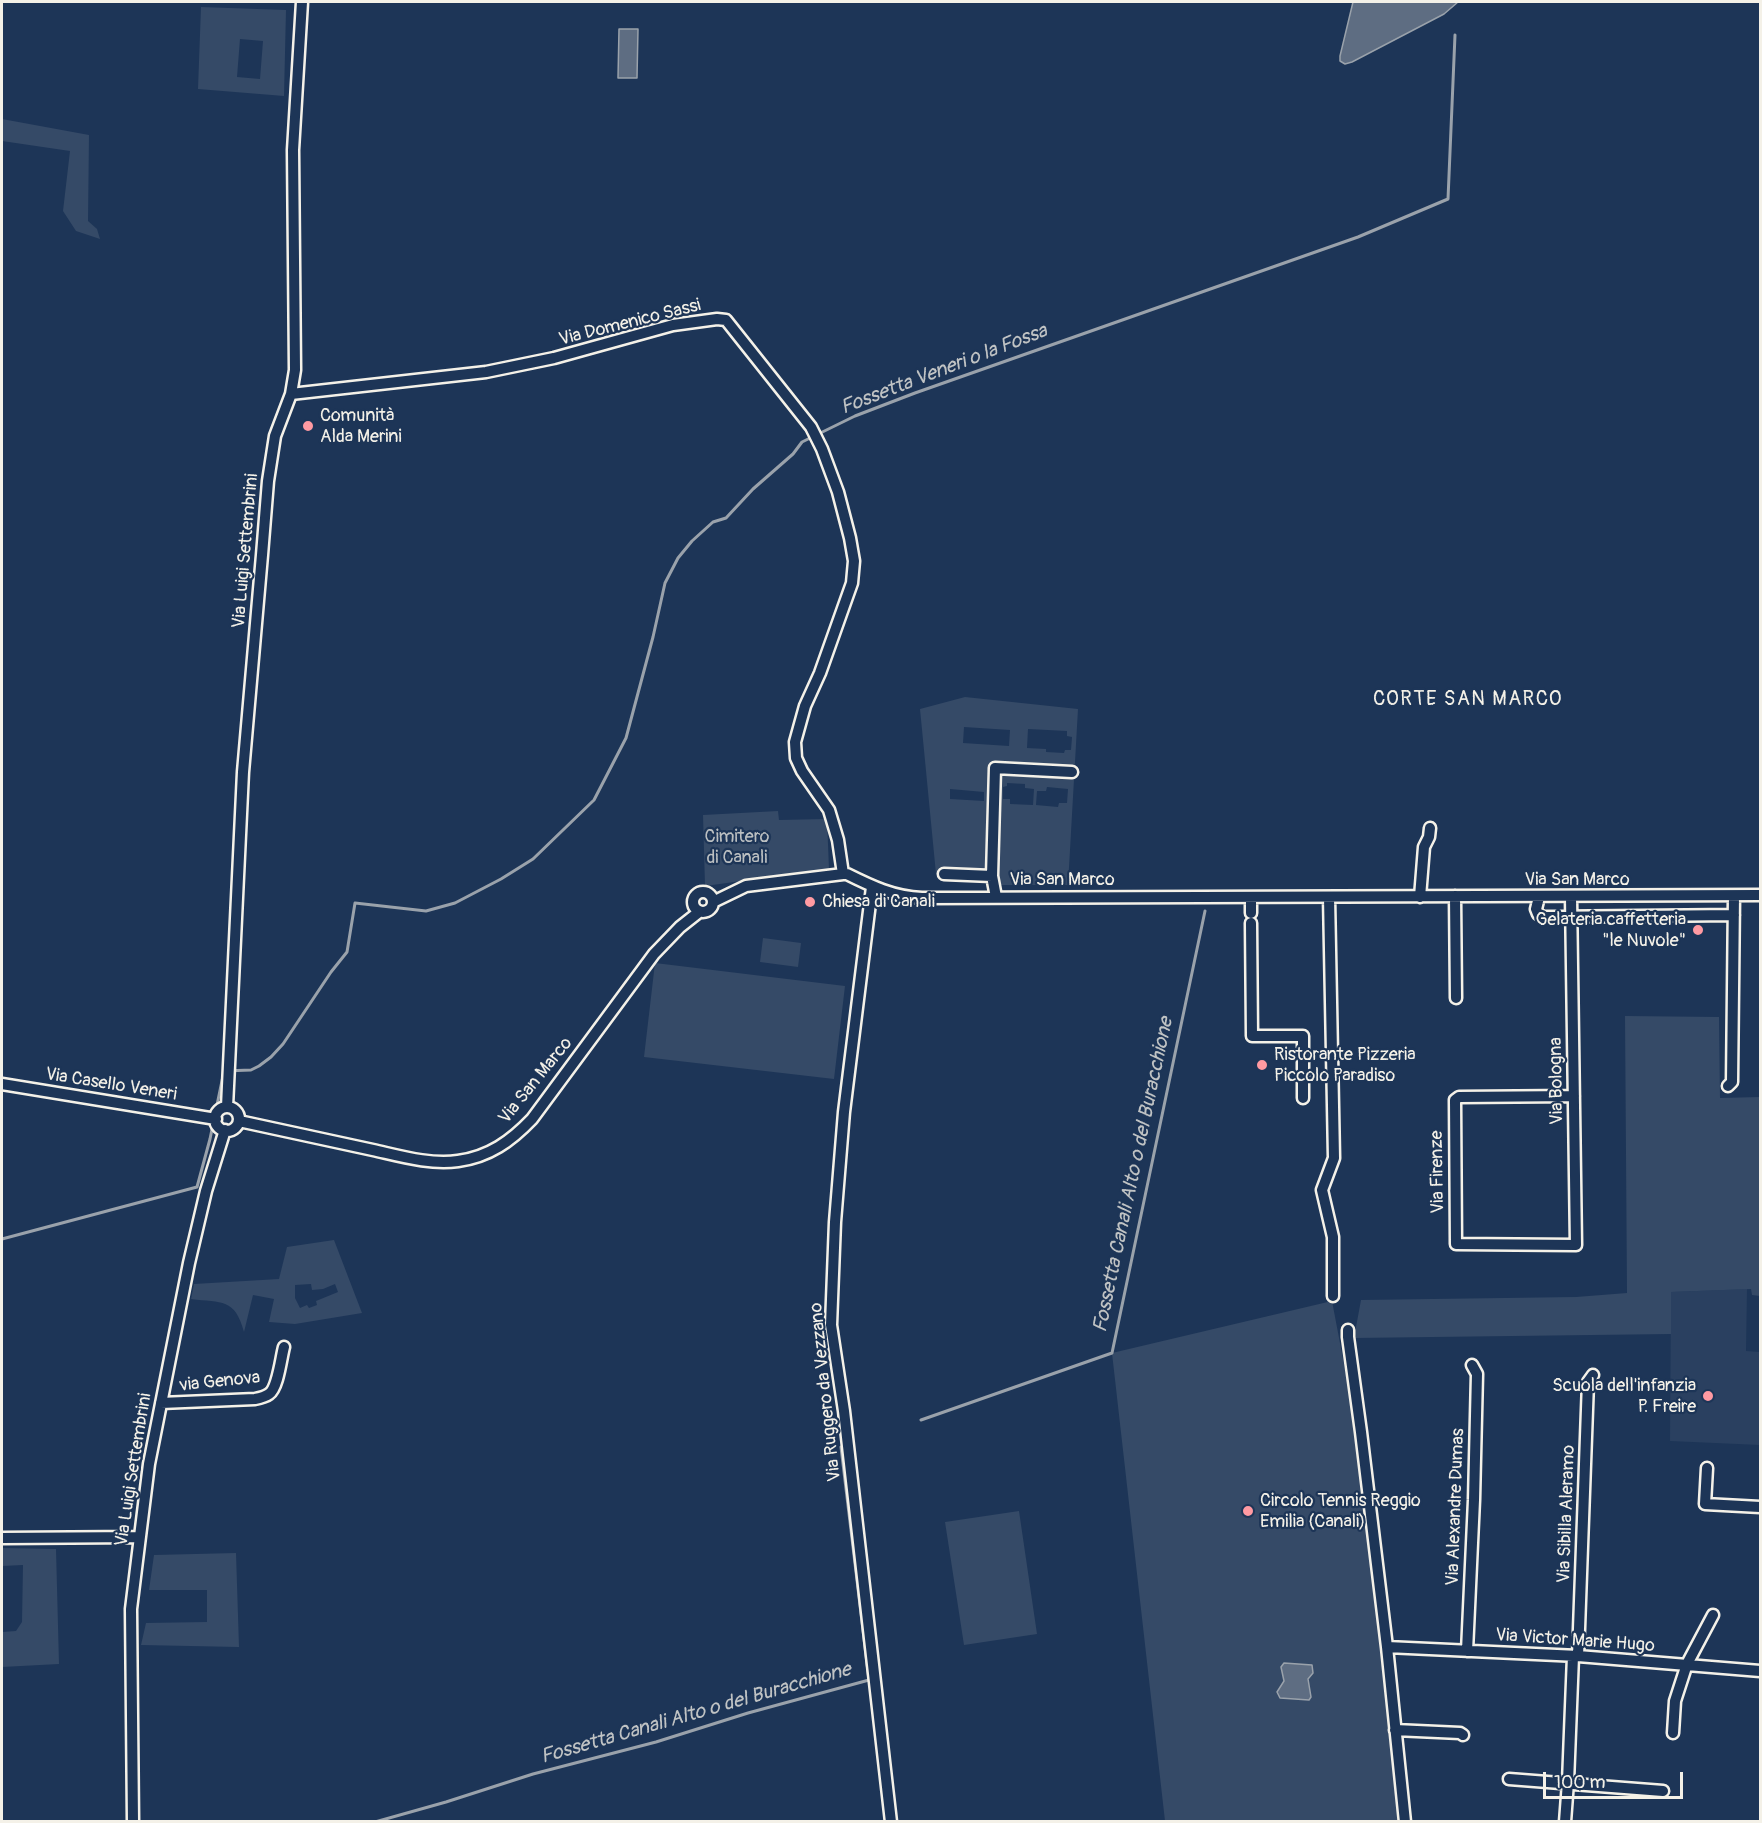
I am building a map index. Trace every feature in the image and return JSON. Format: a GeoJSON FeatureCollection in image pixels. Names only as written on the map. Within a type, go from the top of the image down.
{"type":"FeatureCollection","features":[{"type":"Feature","properties":{"kind":"street","name":"Via Luigi Settembrini"},"geometry":{"type":"LineString","coordinates":[[227,1107],[243,772],[262,544],[275,436],[291,394],[295,370],[293,150],[302,2]]}},
{"type":"Feature","properties":{"kind":"street","name":"Via Domenico Sassi"},"geometry":{"type":"LineString","coordinates":[[291,394],[486,372],[554,358],[673,326],[717,319],[726,320],[811,427],[838,492],[850,538],[854,561],[852,583],[820,673],[805,706],[795,742],[796,758],[802,771],[829,810],[838,840],[843,874]]}},
{"type":"Feature","properties":{"kind":"street"},"geometry":{"type":"LineString","coordinates":[[996,897],[992,876],[995,768],[1072,772]]}},
{"type":"Feature","properties":{"kind":"street"},"geometry":{"type":"LineString","coordinates":[[1420,897],[1424,847],[1430,828]]}},
{"type":"Feature","properties":{"kind":"street","name":"Via San Marco"},"geometry":{"type":"LineString","coordinates":[[696,908],[694,898],[698,894],[710,898],[728,888],[843,874],[890,894],[909,898],[1761,895]]}},
{"type":"Feature","properties":{"kind":"street"},"geometry":{"type":"LineString","coordinates":[[944,874],[992,876]]}},
{"type":"Feature","properties":{"kind":"street","name":"Via Ruggero da Vezzano"},"geometry":{"type":"LineString","coordinates":[[872,886],[844,1112],[835,1222],[831,1325],[844,1411],[891,1821]]}},
{"type":"Feature","properties":{"kind":"street"},"geometry":{"type":"LineString","coordinates":[[1455,896],[1456,998]]}},
{"type":"Feature","properties":{"kind":"street"},"geometry":{"type":"LineString","coordinates":[[1728,1086],[1732,1082],[1734,896]]}},
{"type":"Feature","properties":{"kind":"street"},"geometry":{"type":"LineString","coordinates":[[1251,897],[1252,1036],[1303,1036],[1303,1098]]}},
{"type":"Feature","properties":{"kind":"street"},"geometry":{"type":"LineString","coordinates":[[1329,897],[1334,1158],[1322,1190],[1333,1238],[1334,1296]]}},
{"type":"Feature","properties":{"kind":"street"},"geometry":{"type":"LineString","coordinates":[[1539,897],[1536,909],[1540,916],[1734,915]]}},
{"type":"Feature","properties":{"kind":"street","name":"Via Bologna"},"geometry":{"type":"LineString","coordinates":[[1571,897],[1576,1245]]}},
{"type":"Feature","properties":{"kind":"street","name":"Via San Marco"},"geometry":{"type":"LineString","coordinates":[[696,908],[709,911],[710,898]]}},
{"type":"Feature","properties":{"kind":"street","name":"Via San Marco"},"geometry":{"type":"LineString","coordinates":[[239,1121],[424,1161],[458,1161],[501,1147],[532,1119],[654,954],[696,908]]}},
{"type":"Feature","properties":{"kind":"street","name":"Via Casello Veneri"},"geometry":{"type":"LineString","coordinates":[[2,1084],[214,1118]]}},
{"type":"Feature","properties":{"kind":"street","name":"Via Firenze"},"geometry":{"type":"LineString","coordinates":[[1574,1096],[1459,1097],[1455,1100],[1456,1244],[1576,1245]]}},
{"type":"Feature","properties":{"kind":"street"},"geometry":{"type":"LineString","coordinates":[[227,1107],[236,1111],[239,1121],[235,1127],[225,1130],[218,1126],[214,1118],[218,1112],[227,1107]]}},
{"type":"Feature","properties":{"kind":"street","name":"Via Luigi Settembrini"},"geometry":{"type":"LineString","coordinates":[[133,1821],[131,1610],[149,1464],[189,1263],[206,1191],[225,1130]]}},
{"type":"Feature","properties":{"kind":"street"},"geometry":{"type":"LineString","coordinates":[[1348,1329],[1387,1647],[1405,1821]]}},
{"type":"Feature","properties":{"kind":"street","name":"via Genova"},"geometry":{"type":"LineString","coordinates":[[161,1403],[255,1399],[266,1396],[275,1387],[284,1347]]}},
{"type":"Feature","properties":{"kind":"street","name":"Via Alexandre Dumas"},"geometry":{"type":"LineString","coordinates":[[1467,1651],[1477,1374],[1472,1365]]}},
{"type":"Feature","properties":{"kind":"street","name":"Via Sibilla Aleramo"},"geometry":{"type":"LineString","coordinates":[[1565,1821],[1588,1382],[1593,1374]]}},
{"type":"Feature","properties":{"kind":"street"},"geometry":{"type":"LineString","coordinates":[[1707,1468],[1705,1504],[1761,1507]]}},
{"type":"Feature","properties":{"kind":"street"},"geometry":{"type":"LineString","coordinates":[[2,1538],[140,1537]]}},
{"type":"Feature","properties":{"kind":"street"},"geometry":{"type":"LineString","coordinates":[[1673,1733],[1675,1701],[1687,1664],[1713,1615]]}},
{"type":"Feature","properties":{"kind":"street","name":"Via Victor Marie Hugo"},"geometry":{"type":"LineString","coordinates":[[1387,1647],[1575,1656],[1761,1671]]}},
{"type":"Feature","properties":{"kind":"street"},"geometry":{"type":"LineString","coordinates":[[1395,1730],[1464,1735]]}},
{"type":"Feature","properties":{"kind":"street"},"geometry":{"type":"LineString","coordinates":[[1509,1779],[1664,1791]]}},
{"type":"Feature","properties":{"kind":"shaded area"},"geometry":{"type":"Polygon","coordinates":[[[1353,2],[1458,2],[1444,14],[1345,64],[1340,61],[1340,56],[1353,2]]]}},
{"type":"Feature","properties":{"kind":"shaded area"},"geometry":{"type":"Polygon","coordinates":[[[619,29],[638,29],[637,78],[618,78],[619,29]]]}},
{"type":"Feature","properties":{"kind":"shaded area","name":"Scuola dell'infanzia P. Freire"},"geometry":{"type":"Polygon","coordinates":[[[1747,1289],[1746,1351],[1760,1352],[1760,1445],[1670,1441],[1671,1292],[1747,1289]]]}},
{"type":"Feature","properties":{"kind":"shaded area"},"geometry":{"type":"Polygon","coordinates":[[[1284,1663],[1312,1665],[1313,1673],[1308,1679],[1311,1697],[1309,1700],[1280,1698],[1277,1692],[1284,1681],[1281,1667],[1284,1663]]]}},
{"type":"Feature","properties":{"kind":"green space"},"geometry":{"type":"Polygon","coordinates":[[[201,7],[286,10],[284,96],[198,89],[201,7]],[[240,39],[237,77],[260,79],[263,41],[240,39]]]}},
{"type":"Feature","properties":{"kind":"green space"},"geometry":{"type":"Polygon","coordinates":[[[2,119],[89,135],[88,221],[97,229],[100,239],[76,231],[63,211],[70,151],[2,141],[2,119]]]}},
{"type":"Feature","properties":{"kind":"green space"},"geometry":{"type":"Polygon","coordinates":[[[965,697],[1078,709],[1068,885],[995,885],[992,876],[936,874],[920,709],[965,697]],[[964,727],[963,743],[1009,746],[1010,730],[964,727]],[[1028,729],[1027,748],[1064,753],[1065,750],[1071,750],[1072,737],[1067,736],[1067,731],[1028,729]],[[1007,783],[1007,786],[1003,787],[1003,799],[1010,799],[1010,804],[1033,805],[1034,789],[1025,788],[1025,784],[1007,783]],[[1047,787],[1046,791],[1037,791],[1036,805],[1058,807],[1059,803],[1067,803],[1068,789],[1047,787]],[[950,789],[950,799],[984,801],[984,792],[950,789]]]}},
{"type":"Feature","properties":{"kind":"green space","name":"Cimitero di Canali"},"geometry":{"type":"Polygon","coordinates":[[[778,811],[779,820],[827,819],[829,869],[705,886],[703,815],[778,811]]]}},
{"type":"Feature","properties":{"kind":"green space"},"geometry":{"type":"Polygon","coordinates":[[[763,938],[801,943],[798,967],[760,962],[763,938]]]}},
{"type":"Feature","properties":{"kind":"green space"},"geometry":{"type":"Polygon","coordinates":[[[655,963],[845,986],[834,1079],[644,1057],[655,963]]]}},
{"type":"Feature","properties":{"kind":"green space"},"geometry":{"type":"Polygon","coordinates":[[[1625,1016],[1719,1017],[1720,1098],[1760,1097],[1760,1296],[1752,1295],[1751,1289],[1671,1292],[1671,1334],[1354,1338],[1361,1300],[1576,1297],[1627,1293],[1625,1016]]]}},
{"type":"Feature","properties":{"kind":"green space"},"geometry":{"type":"Polygon","coordinates":[[[334,1240],[362,1313],[295,1324],[269,1322],[274,1299],[253,1295],[244,1332],[236,1313],[226,1304],[191,1299],[194,1284],[279,1279],[287,1247],[334,1240]],[[311,1284],[295,1285],[295,1298],[300,1308],[317,1305],[316,1301],[338,1292],[335,1284],[323,1289],[312,1290],[311,1284]]]}},
{"type":"Feature","properties":{"kind":"green space","name":"Circolo Tennis Reggio Emilia (Canali)"},"geometry":{"type":"Polygon","coordinates":[[[1332,1301],[1351,1401],[1380,1615],[1400,1821],[1165,1821],[1112,1353],[1332,1301]]]}},
{"type":"Feature","properties":{"kind":"green space"},"geometry":{"type":"Polygon","coordinates":[[[1019,1511],[1037,1634],[964,1645],[945,1522],[1019,1511]]]}},
{"type":"Feature","properties":{"kind":"green space"},"geometry":{"type":"Polygon","coordinates":[[[2,1548],[56,1549],[59,1664],[2,1667],[2,1632],[16,1631],[22,1622],[23,1565],[2,1566],[2,1548]]]}},
{"type":"Feature","properties":{"kind":"green space"},"geometry":{"type":"Polygon","coordinates":[[[236,1553],[239,1647],[141,1645],[146,1623],[207,1622],[207,1590],[149,1590],[154,1555],[236,1553]]]}},
{"type":"Feature","properties":{"kind":"waterway","name":"Fossetta Veneri o la Fossa"},"geometry":{"type":"LineString","coordinates":[[2,1239],[197,1187],[224,1071],[251,1070],[271,1057],[283,1044],[347,952],[355,903],[426,911],[455,903],[533,859],[594,800],[626,738],[665,583],[678,558],[692,541],[713,522],[726,518],[753,489],[793,454],[802,442],[855,416],[915,393],[1358,237],[1448,199],[1455,35]]}},
{"type":"Feature","properties":{"kind":"waterway","name":"Fossetta Canali Alto o del Buracchione"},"geometry":{"type":"LineString","coordinates":[[921,1420],[1112,1353],[1205,911]]}},
{"type":"Feature","properties":{"kind":"waterway","name":"Fossetta Canali Alto o del Buracchione"},"geometry":{"type":"LineString","coordinates":[[375,1822],[533,1774],[656,1742],[748,1713],[869,1680],[841,1447]]}},
{"type":"Feature","properties":{"kind":"place","name":"Comunità Alda Merini"},"geometry":{"type":"Point","coordinates":[308,426]}},
{"type":"Feature","properties":{"kind":"place","name":"Chiesa di Canali"},"geometry":{"type":"Point","coordinates":[810,902]}},
{"type":"Feature","properties":{"kind":"place","name":"Gelateria caffetteria \"le Nuvole\""},"geometry":{"type":"Point","coordinates":[1698,930]}},
{"type":"Feature","properties":{"kind":"place","name":"Ristorante Pizzeria Piccolo Paradiso"},"geometry":{"type":"Point","coordinates":[1262,1065]}},
{"type":"Feature","properties":{"kind":"place","name":"Scuola dell'infanzia P. Freire"},"geometry":{"type":"Point","coordinates":[1708,1396]}},
{"type":"Feature","properties":{"kind":"place","name":"Circolo Tennis Reggio Emilia (Canali)"},"geometry":{"type":"Point","coordinates":[1248,1511]}},
{"type":"Feature","properties":{"kind":"district","name":"CORTE SAN MARCO"},"geometry":{"type":"Point","coordinates":[1468,700]}}]}
